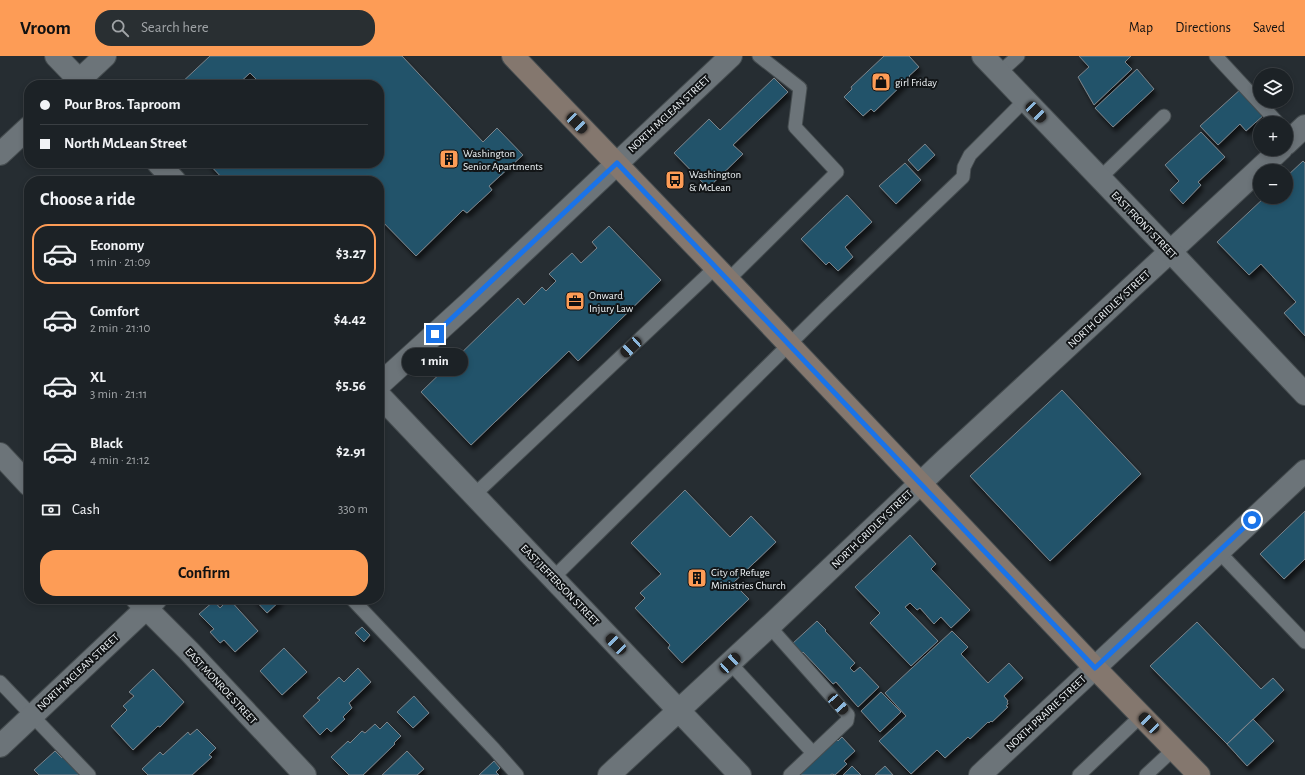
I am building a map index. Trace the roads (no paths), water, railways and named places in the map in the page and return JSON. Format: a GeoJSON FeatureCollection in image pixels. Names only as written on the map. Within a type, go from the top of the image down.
{"type":"FeatureCollection","features":[{"type":"Feature","properties":{"kind":"main road"},"geometry":{"type":"LineString","coordinates":[[513,56],[617,163],[921,482],[1095,668],[1199,775]]}},
{"type":"Feature","properties":{"kind":"street"},"geometry":{"type":"LineString","coordinates":[[56,56],[76,80]]}},
{"type":"Feature","properties":{"kind":"street"},"geometry":{"type":"LineString","coordinates":[[83,80],[105,56]]}},
{"type":"Feature","properties":{"kind":"street","name":"NORTH MCLEAN STREET"},"geometry":{"type":"LineString","coordinates":[[384,380],[474,298],[731,56]]}},
{"type":"Feature","properties":{"kind":"street","name":"EAST FRONT STREET"},"geometry":{"type":"LineString","coordinates":[[983,56],[1305,394]]}},
{"type":"Feature","properties":{"kind":"street"},"geometry":{"type":"LineString","coordinates":[[0,154],[24,132]]}},
{"type":"Feature","properties":{"kind":"street","name":"NORTH GRIDLEY STREET"},"geometry":{"type":"LineString","coordinates":[[609,775],[921,482],[1171,252],[1269,156]]}},
{"type":"Feature","properties":{"kind":"street"},"geometry":{"type":"LineString","coordinates":[[163,168],[170,176]]}},
{"type":"Feature","properties":{"kind":"street","name":"EAST JEFFERSON STREET"},"geometry":{"type":"LineString","coordinates":[[384,400],[740,775]]}},
{"type":"Feature","properties":{"kind":"street"},"geometry":{"type":"LineString","coordinates":[[0,454],[24,479]]}},
{"type":"Feature","properties":{"kind":"street","name":"NORTH PRAIRIE STREET"},"geometry":{"type":"LineString","coordinates":[[980,775],[1305,471]]}},
{"type":"Feature","properties":{"kind":"street","name":"NORTH MCLEAN STREET"},"geometry":{"type":"LineString","coordinates":[[0,746],[144,604]]}},
{"type":"Feature","properties":{"kind":"street","name":"EAST MONROE STREET"},"geometry":{"type":"LineString","coordinates":[[148,604],[189,651],[305,775]]}},
{"type":"Feature","properties":{"kind":"lane"},"geometry":{"type":"LineString","coordinates":[[474,494],[837,172],[796,127],[800,88],[759,56]]}},
{"type":"Feature","properties":{"kind":"lane"},"geometry":{"type":"LineString","coordinates":[[1000,73],[1018,56]]}},
{"type":"Feature","properties":{"kind":"lane"},"geometry":{"type":"LineString","coordinates":[[1216,56],[1274,116]]}},
{"type":"Feature","properties":{"kind":"lane"},"geometry":{"type":"LineString","coordinates":[[554,578],[789,344],[963,177],[964,167],[970,155],[1025,100]]}},
{"type":"Feature","properties":{"kind":"lane"},"geometry":{"type":"LineString","coordinates":[[1100,178],[1164,116]]}},
{"type":"Feature","properties":{"kind":"lane"},"geometry":{"type":"LineString","coordinates":[[1219,552],[1305,642]]}},
{"type":"Feature","properties":{"kind":"lane"},"geometry":{"type":"LineString","coordinates":[[357,604],[517,775]]}},
{"type":"Feature","properties":{"kind":"lane"},"geometry":{"type":"LineString","coordinates":[[769,626],[848,715],[847,721],[790,775]]}},
{"type":"Feature","properties":{"kind":"lane"},"geometry":{"type":"LineString","coordinates":[[730,663],[813,752]]}},
{"type":"Feature","properties":{"kind":"lane"},"geometry":{"type":"LineString","coordinates":[[0,682],[89,775]]}},
{"type":"Feature","properties":{"kind":"lane"},"geometry":{"type":"LineString","coordinates":[[1079,775],[1142,715]]}},
{"type":"Feature","properties":{"kind":"lane"},"geometry":{"type":"LineString","coordinates":[[1146,775],[1174,749]]}},
{"type":"Feature","properties":{"kind":"place","name":"girl Friday"},"geometry":{"type":"Point","coordinates":[881,82]}},
{"type":"Feature","properties":{"kind":"place","name":"Washington Senior Apartments"},"geometry":{"type":"Point","coordinates":[449,159]}},
{"type":"Feature","properties":{"kind":"place","name":"Washington & McLean"},"geometry":{"type":"Point","coordinates":[675,180]}},
{"type":"Feature","properties":{"kind":"place","name":"Onward Injury Law"},"geometry":{"type":"Point","coordinates":[575,301]}},
{"type":"Feature","properties":{"kind":"place","name":"City of Refuge Ministries Church"},"geometry":{"type":"Point","coordinates":[697,578]}}]}
